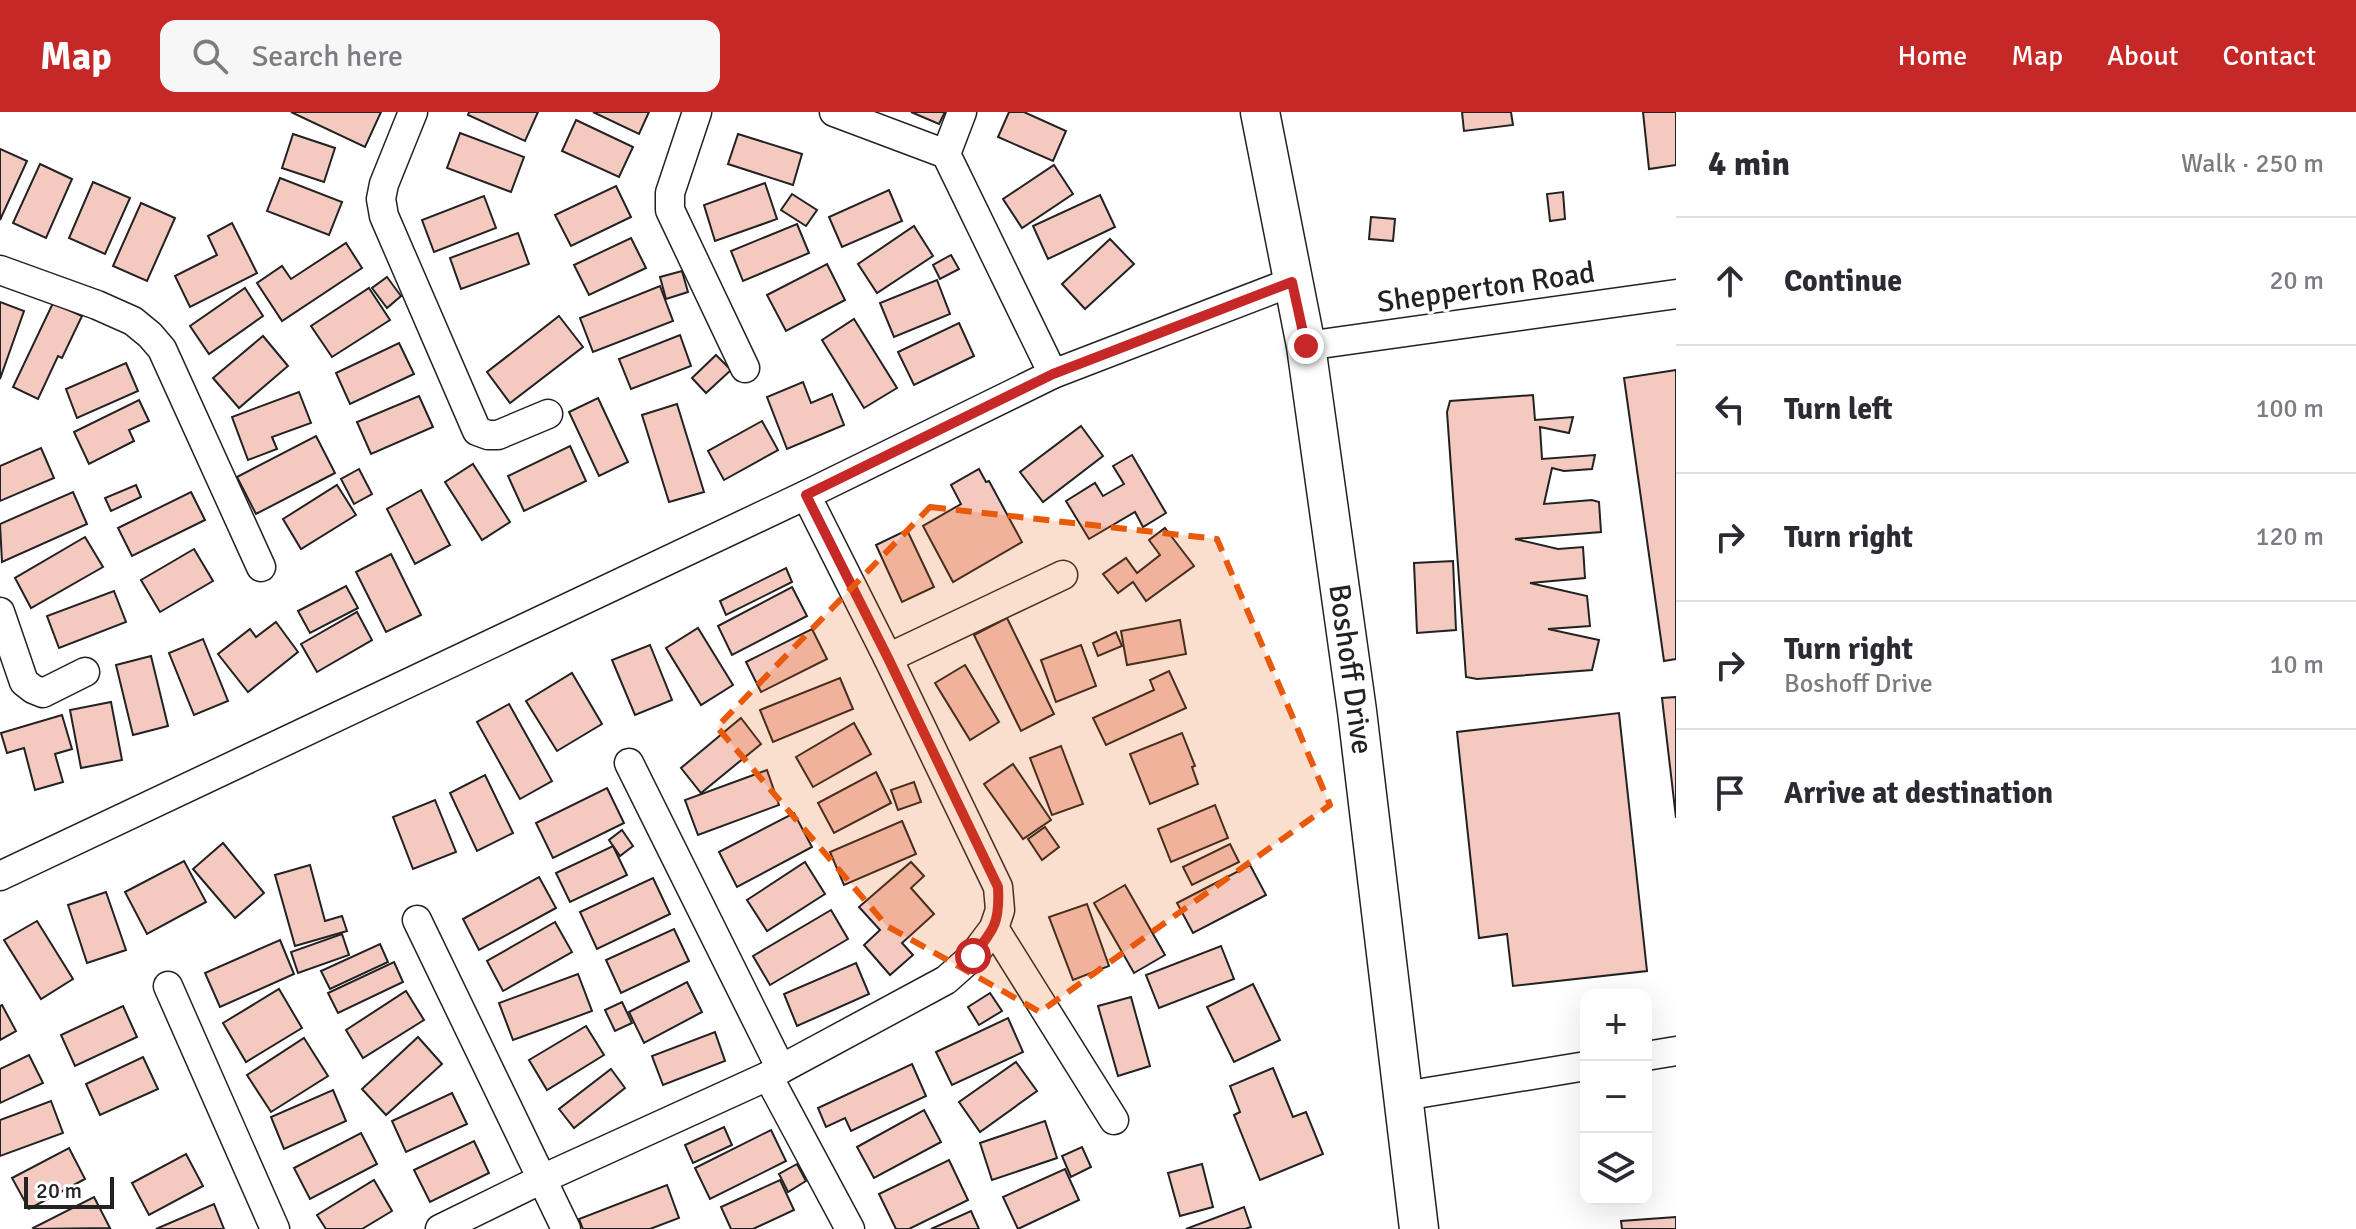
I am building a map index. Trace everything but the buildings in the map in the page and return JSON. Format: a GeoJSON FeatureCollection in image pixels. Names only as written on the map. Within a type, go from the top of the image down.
{"type":"FeatureCollection","features":[{"type":"Feature","properties":{"kind":"main road","name":"Boshoff Drive"},"geometry":{"type":"LineString","coordinates":[[1260,112],[1306,346],[1357,711],[1419,1229]]}},
{"type":"Feature","properties":{"kind":"street"},"geometry":{"type":"LineString","coordinates":[[413,112],[384,184],[381,199],[384,216],[477,431],[498,435],[548,414]]}},
{"type":"Feature","properties":{"kind":"street"},"geometry":{"type":"LineString","coordinates":[[697,112],[670,193],[670,210],[745,368]]}},
{"type":"Feature","properties":{"kind":"street"},"geometry":{"type":"LineString","coordinates":[[834,112],[946,154],[1053,374]]}},
{"type":"Feature","properties":{"kind":"street"},"geometry":{"type":"LineString","coordinates":[[946,154],[962,112]]}},
{"type":"Feature","properties":{"kind":"street"},"geometry":{"type":"LineString","coordinates":[[0,270],[97,305],[133,321],[150,335],[162,349],[261,567]]}},
{"type":"Feature","properties":{"kind":"street"},"geometry":{"type":"LineString","coordinates":[[0,876],[806,495],[1053,374],[1292,282]]}},
{"type":"Feature","properties":{"kind":"street","name":"Shepperton Road"},"geometry":{"type":"LineString","coordinates":[[1306,346],[1676,294]]}},
{"type":"Feature","properties":{"kind":"street"},"geometry":{"type":"LineString","coordinates":[[440,1229],[774,1072],[946,980],[973,956],[994,928],[1000,910],[998,887],[806,495]]}},
{"type":"Feature","properties":{"kind":"street"},"geometry":{"type":"LineString","coordinates":[[888,658],[1063,575]]}},
{"type":"Feature","properties":{"kind":"street"},"geometry":{"type":"LineString","coordinates":[[0,612],[24,682],[33,689],[43,693],[85,672]]}},
{"type":"Feature","properties":{"kind":"street"},"geometry":{"type":"LineString","coordinates":[[629,763],[850,1229]]}},
{"type":"Feature","properties":{"kind":"street"},"geometry":{"type":"LineString","coordinates":[[417,920],[566,1229]]}},
{"type":"Feature","properties":{"kind":"street"},"geometry":{"type":"LineString","coordinates":[[994,928],[1114,1120]]}},
{"type":"Feature","properties":{"kind":"street"},"geometry":{"type":"LineString","coordinates":[[168,986],[275,1229]]}},
{"type":"Feature","properties":{"kind":"street"},"geometry":{"type":"LineString","coordinates":[[1652,1055],[1676,1051]]}},
{"type":"Feature","properties":{"kind":"street"},"geometry":{"type":"LineString","coordinates":[[1404,1096],[1580,1067]]}},
{"type":"Feature","properties":{"kind":"highlighted area"},"geometry":{"type":"Polygon","coordinates":[[[930,507],[1217,539],[1330,805],[1040,1012],[887,926],[717,727],[930,507]]]}},
{"type":"Feature","properties":{"kind":"route"},"geometry":{"type":"LineString","coordinates":[[973,956],[994,928],[1000,910],[998,887],[806,495],[1053,374],[1292,282],[1306,346]]}}]}
